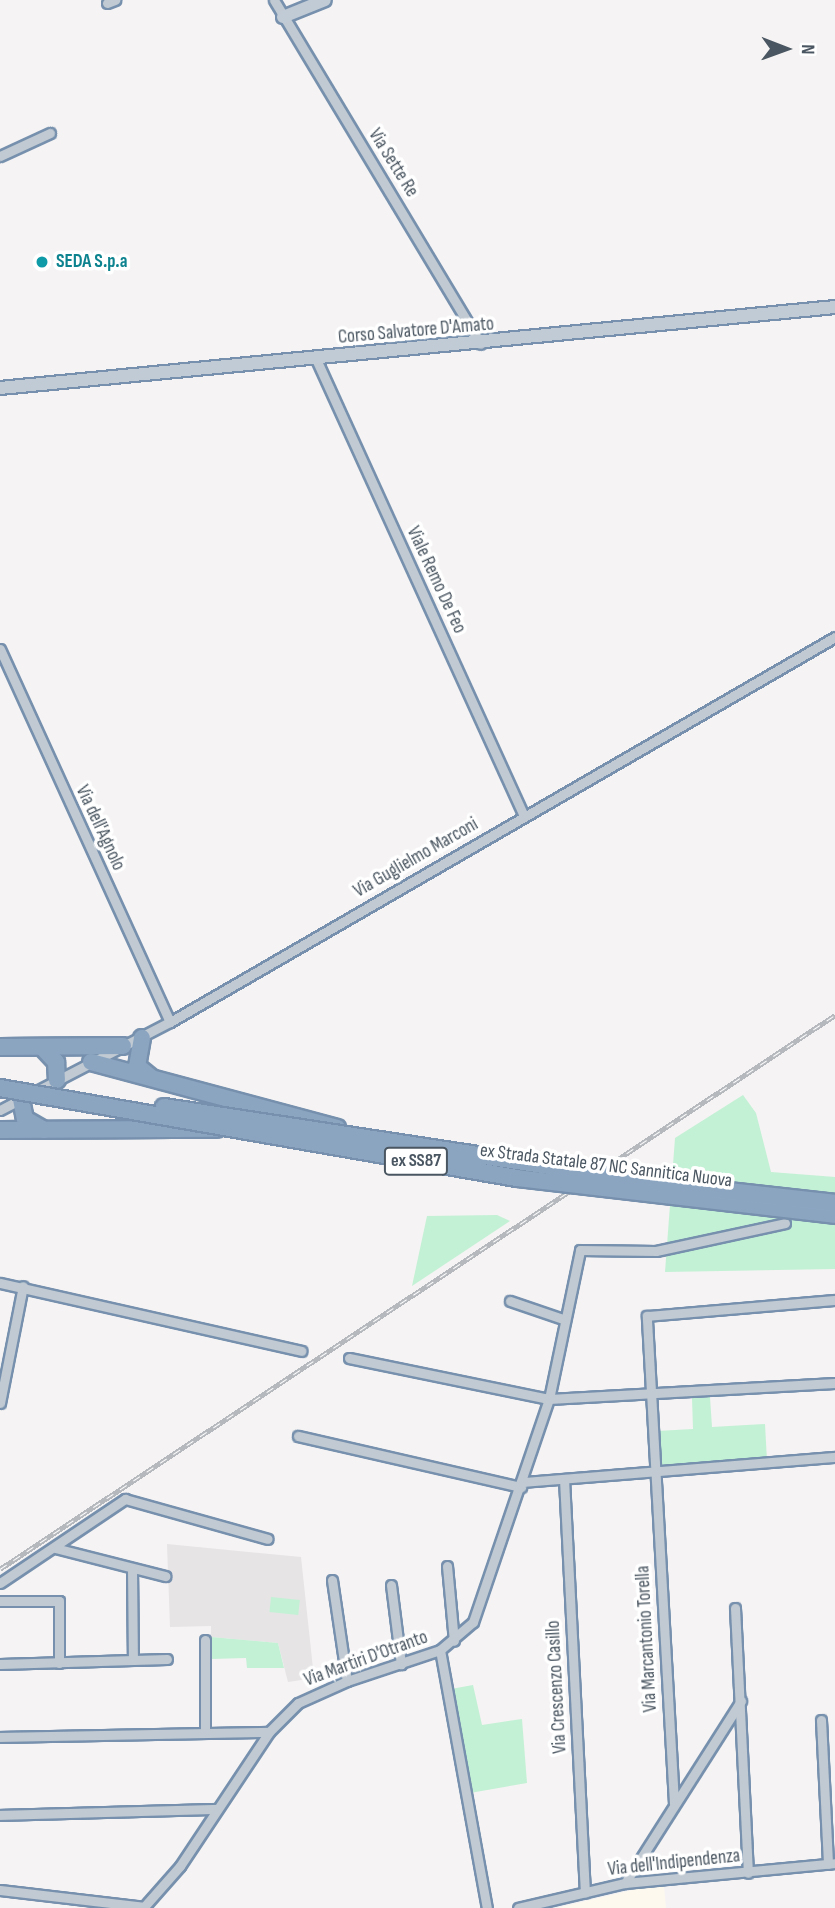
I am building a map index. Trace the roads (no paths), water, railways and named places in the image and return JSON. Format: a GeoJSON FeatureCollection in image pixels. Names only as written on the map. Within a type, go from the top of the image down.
{"type":"FeatureCollection","features":[{"type":"Feature","properties":{"kind":"highway"},"geometry":{"type":"LineString","coordinates":[[142,1038],[137,1066],[154,1079]]}},
{"type":"Feature","properties":{"kind":"highway"},"geometry":{"type":"LineString","coordinates":[[0,1047],[123,1046]]}},
{"type":"Feature","properties":{"kind":"highway"},"geometry":{"type":"LineString","coordinates":[[42,1047],[56,1062],[57,1080]]}},
{"type":"Feature","properties":{"kind":"highway"},"geometry":{"type":"LineString","coordinates":[[91,1062],[383,1143]]}},
{"type":"Feature","properties":{"kind":"highway","name":"ex Strada Statale 87 NC Sannitica Nuova"},"geometry":{"type":"LineString","coordinates":[[0,1078],[383,1143],[835,1203]]}},
{"type":"Feature","properties":{"kind":"highway","name":"ex Strada Statale 87 NC Sannitica Nuova"},"geometry":{"type":"LineString","coordinates":[[0,1088],[517,1178],[835,1214]]}},
{"type":"Feature","properties":{"kind":"highway"},"geometry":{"type":"LineString","coordinates":[[16,1102],[24,1119],[47,1130]]}},
{"type":"Feature","properties":{"kind":"highway"},"geometry":{"type":"LineString","coordinates":[[0,1130],[223,1128]]}},
{"type":"Feature","properties":{"kind":"street","name":"Via Sette Re"},"geometry":{"type":"LineString","coordinates":[[274,0],[481,344]]}},
{"type":"Feature","properties":{"kind":"street"},"geometry":{"type":"LineString","coordinates":[[283,17],[324,0]]}},
{"type":"Feature","properties":{"kind":"street"},"geometry":{"type":"LineString","coordinates":[[0,156],[50,133]]}},
{"type":"Feature","properties":{"kind":"street","name":"Corso Salvatore D'Amato"},"geometry":{"type":"LineString","coordinates":[[0,388],[481,344],[835,307]]}},
{"type":"Feature","properties":{"kind":"street","name":"Viale Remo De Feo"},"geometry":{"type":"LineString","coordinates":[[316,359],[524,816]]}},
{"type":"Feature","properties":{"kind":"street","name":"Via Guglielmo Marconi"},"geometry":{"type":"LineString","coordinates":[[0,1110],[142,1038],[835,637]]}},
{"type":"Feature","properties":{"kind":"street","name":"Via dell'Agnolo"},"geometry":{"type":"LineString","coordinates":[[0,649],[170,1022]]}},
{"type":"Feature","properties":{"kind":"street","name":"Via Martiri D'Otranto"},"geometry":{"type":"LineString","coordinates":[[144,1907],[180,1866],[269,1732],[298,1703],[347,1681],[440,1650],[454,1641],[480,1609],[549,1399],[563,1319],[580,1250],[656,1251],[785,1223]]}},
{"type":"Feature","properties":{"kind":"street"},"geometry":{"type":"LineString","coordinates":[[0,1283],[23,1286],[301,1351]]}},
{"type":"Feature","properties":{"kind":"street"},"geometry":{"type":"LineString","coordinates":[[0,1404],[23,1286]]}},
{"type":"Feature","properties":{"kind":"street","name":"Via Marcantonio Torella"},"geometry":{"type":"LineString","coordinates":[[674,1803],[647,1316],[835,1300]]}},
{"type":"Feature","properties":{"kind":"street"},"geometry":{"type":"LineString","coordinates":[[510,1301],[563,1319]]}},
{"type":"Feature","properties":{"kind":"street"},"geometry":{"type":"LineString","coordinates":[[0,1352],[10,1353]]}},
{"type":"Feature","properties":{"kind":"street"},"geometry":{"type":"LineString","coordinates":[[349,1358],[549,1399],[835,1383]]}},
{"type":"Feature","properties":{"kind":"street"},"geometry":{"type":"LineString","coordinates":[[298,1436],[522,1485],[565,1479],[835,1457]]}},
{"type":"Feature","properties":{"kind":"street","name":"Via Crescenzo Casillo"},"geometry":{"type":"LineString","coordinates":[[565,1479],[585,1892]]}},
{"type":"Feature","properties":{"kind":"street"},"geometry":{"type":"LineString","coordinates":[[0,1583],[125,1499],[268,1539]]}},
{"type":"Feature","properties":{"kind":"street"},"geometry":{"type":"LineString","coordinates":[[55,1548],[165,1576]]}},
{"type":"Feature","properties":{"kind":"street"},"geometry":{"type":"LineString","coordinates":[[447,1566],[454,1641]]}},
{"type":"Feature","properties":{"kind":"street"},"geometry":{"type":"LineString","coordinates":[[132,1568],[133,1660]]}},
{"type":"Feature","properties":{"kind":"street"},"geometry":{"type":"LineString","coordinates":[[332,1580],[347,1681]]}},
{"type":"Feature","properties":{"kind":"street"},"geometry":{"type":"LineString","coordinates":[[391,1585],[401,1664]]}},
{"type":"Feature","properties":{"kind":"street"},"geometry":{"type":"LineString","coordinates":[[0,1601],[59,1601],[59,1663]]}},
{"type":"Feature","properties":{"kind":"street"},"geometry":{"type":"LineString","coordinates":[[735,1608],[748,1873]]}},
{"type":"Feature","properties":{"kind":"street"},"geometry":{"type":"LineString","coordinates":[[205,1640],[205,1733]]}},
{"type":"Feature","properties":{"kind":"street"},"geometry":{"type":"LineString","coordinates":[[440,1650],[487,1908]]}},
{"type":"Feature","properties":{"kind":"street"},"geometry":{"type":"LineString","coordinates":[[0,1664],[167,1660]]}},
{"type":"Feature","properties":{"kind":"street"},"geometry":{"type":"LineString","coordinates":[[625,1883],[741,1701]]}},
{"type":"Feature","properties":{"kind":"street"},"geometry":{"type":"LineString","coordinates":[[821,1720],[831,1863]]}},
{"type":"Feature","properties":{"kind":"street"},"geometry":{"type":"LineString","coordinates":[[0,1737],[269,1732]]}},
{"type":"Feature","properties":{"kind":"street"},"geometry":{"type":"LineString","coordinates":[[0,1815],[217,1809]]}},
{"type":"Feature","properties":{"kind":"street","name":"Via dell'Indipendenza"},"geometry":{"type":"LineString","coordinates":[[518,1908],[625,1883],[831,1863]]}},
{"type":"Feature","properties":{"kind":"street"},"geometry":{"type":"LineString","coordinates":[[0,1890],[144,1907]]}},
{"type":"Feature","properties":{"kind":"railway"},"geometry":{"type":"LineString","coordinates":[[0,1569],[835,1015]]}},
{"type":"Feature","properties":{"kind":"place","name":"SEDA S.p.a"},"geometry":{"type":"Point","coordinates":[42,262]}}]}
